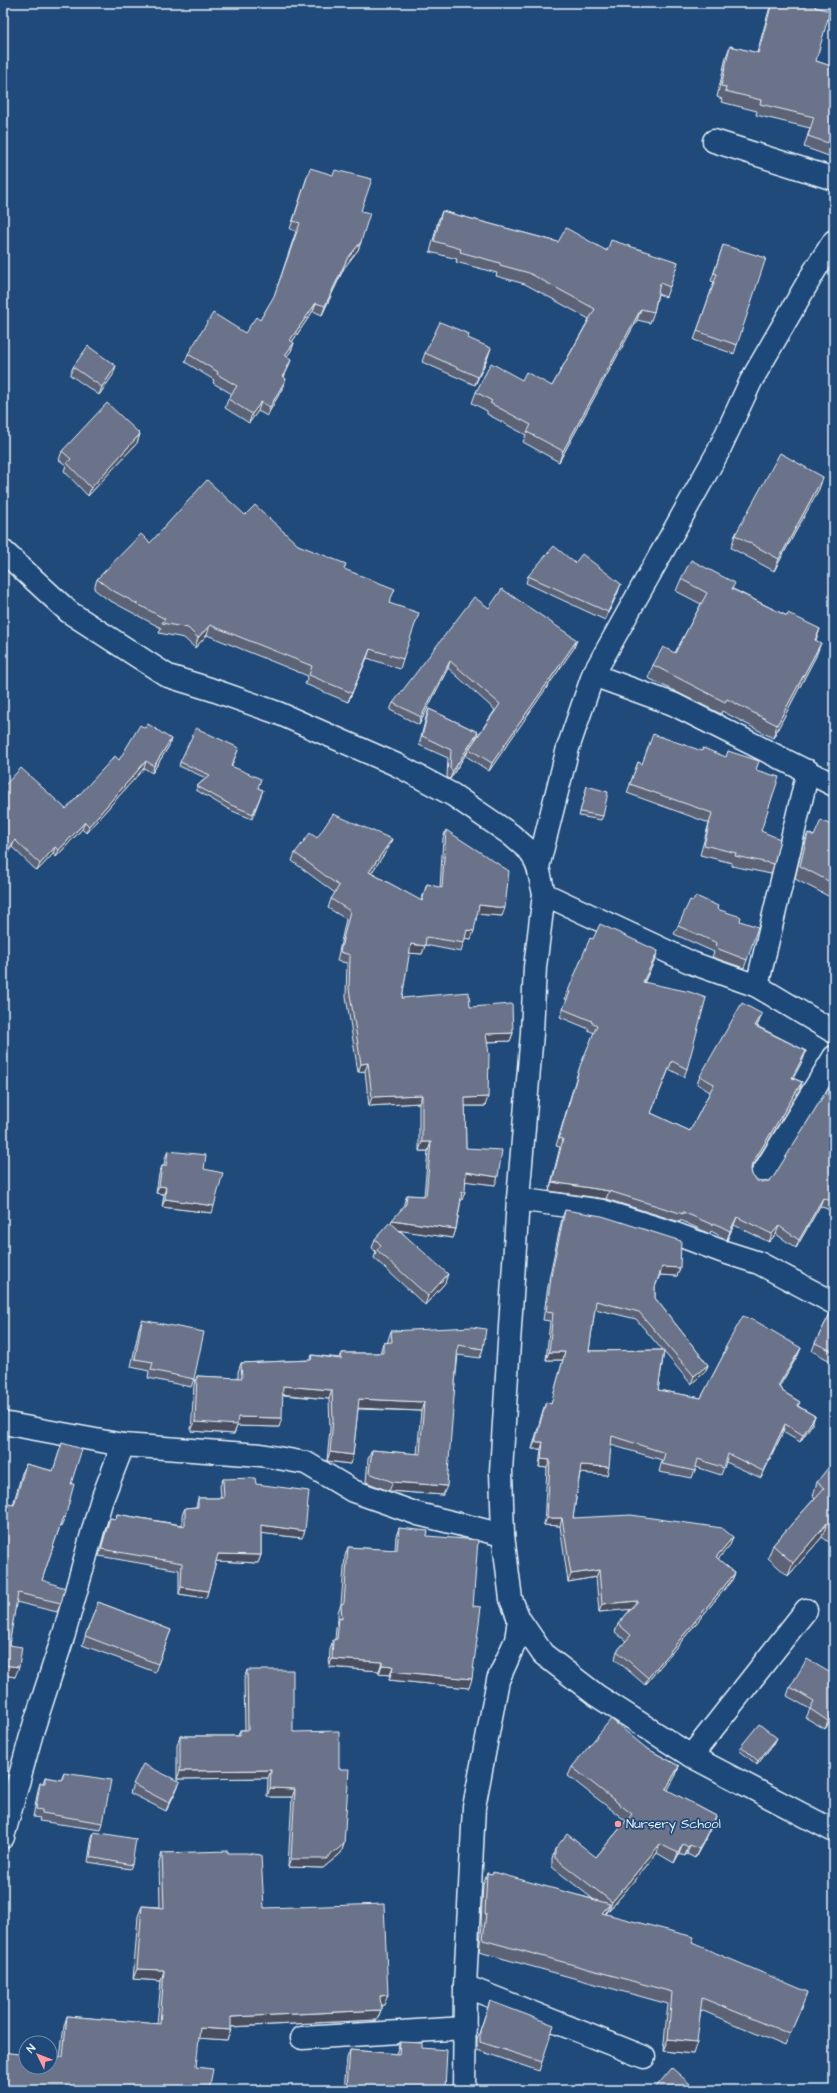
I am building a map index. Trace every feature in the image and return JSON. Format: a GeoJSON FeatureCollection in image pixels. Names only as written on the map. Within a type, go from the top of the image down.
{"type":"FeatureCollection","features":[{"type":"Feature","properties":{"kind":"street"},"geometry":{"type":"LineString","coordinates":[[714,142],[834,179]]}},
{"type":"Feature","properties":{"kind":"street"},"geometry":{"type":"LineString","coordinates":[[538,867],[568,748],[593,675],[718,452],[751,381],[834,240]]}},
{"type":"Feature","properties":{"kind":"street"},"geometry":{"type":"LineString","coordinates":[[3,551],[69,612],[168,676],[278,713],[397,765],[453,795],[510,834],[531,852],[538,867],[544,894],[535,967],[532,1033],[518,1199],[501,1471],[502,1535],[511,1599],[519,1619],[543,1654],[596,1695],[691,1756],[834,1831]]}},
{"type":"Feature","properties":{"kind":"street"},"geometry":{"type":"LineString","coordinates":[[593,675],[672,704],[834,785]]}},
{"type":"Feature","properties":{"kind":"street"},"geometry":{"type":"LineString","coordinates":[[757,986],[808,771]]}},
{"type":"Feature","properties":{"kind":"street"},"geometry":{"type":"LineString","coordinates":[[544,894],[692,962],[757,986],[834,1032]]}},
{"type":"Feature","properties":{"kind":"street"},"geometry":{"type":"LineString","coordinates":[[760,1178],[834,1058]]}},
{"type":"Feature","properties":{"kind":"street"},"geometry":{"type":"LineString","coordinates":[[518,1199],[602,1211],[673,1233],[759,1263],[834,1303]]}},
{"type":"Feature","properties":{"kind":"street"},"geometry":{"type":"LineString","coordinates":[[3,1423],[123,1446],[262,1455],[306,1463],[353,1491],[418,1514],[502,1535]]}},
{"type":"Feature","properties":{"kind":"street"},"geometry":{"type":"LineString","coordinates":[[3,1837],[33,1729],[64,1634],[101,1502],[123,1446]]}},
{"type":"Feature","properties":{"kind":"street"},"geometry":{"type":"LineString","coordinates":[[691,1756],[806,1610]]}},
{"type":"Feature","properties":{"kind":"street"},"geometry":{"type":"LineString","coordinates":[[464,2090],[465,1986],[474,1807],[498,1680],[516,1640],[519,1619]]}},
{"type":"Feature","properties":{"kind":"street"},"geometry":{"type":"LineString","coordinates":[[465,1986],[644,2057]]}},
{"type":"Feature","properties":{"kind":"street"},"geometry":{"type":"LineString","coordinates":[[302,2038],[465,2028]]}},
{"type":"Feature","properties":{"kind":"building"},"geometry":{"type":"Polygon","coordinates":[[[772,3],[816,3],[815,7],[830,11],[816,61],[834,67],[834,145],[808,136],[814,117],[760,104],[761,100],[725,91],[726,87],[721,86],[730,46],[758,53],[772,3]]]}},
{"type":"Feature","properties":{"kind":"building"},"geometry":{"type":"Polygon","coordinates":[[[310,168],[333,175],[335,170],[372,179],[361,211],[370,213],[361,242],[347,259],[325,306],[316,303],[290,340],[294,343],[285,355],[291,360],[283,376],[286,379],[270,407],[261,402],[252,414],[228,399],[237,386],[217,374],[218,372],[188,354],[213,313],[245,333],[256,317],[260,320],[274,296],[300,223],[293,221],[310,168]]]}},
{"type":"Feature","properties":{"kind":"building"},"geometry":{"type":"Polygon","coordinates":[[[442,211],[558,242],[566,228],[607,251],[611,240],[678,262],[670,287],[660,283],[654,312],[641,309],[563,451],[527,432],[531,425],[490,403],[492,401],[476,392],[491,363],[522,380],[526,372],[552,386],[595,309],[529,273],[460,252],[461,249],[434,241],[442,211]]]}},
{"type":"Feature","properties":{"kind":"building"},"geometry":{"type":"Polygon","coordinates":[[[723,245],[766,258],[737,345],[697,331],[717,274],[714,273],[723,245]]]}},
{"type":"Feature","properties":{"kind":"building"},"geometry":{"type":"Polygon","coordinates":[[[440,322],[469,334],[468,338],[491,348],[478,377],[425,353],[440,322]]]}},
{"type":"Feature","properties":{"kind":"building"},"geometry":{"type":"Polygon","coordinates":[[[88,346],[116,366],[102,387],[73,367],[88,346]]]}},
{"type":"Feature","properties":{"kind":"building"},"geometry":{"type":"Polygon","coordinates":[[[107,403],[140,434],[91,488],[67,463],[71,459],[62,451],[107,403]]]}},
{"type":"Feature","properties":{"kind":"building"},"geometry":{"type":"Polygon","coordinates":[[[780,453],[823,477],[779,559],[735,535],[780,453]]]}},
{"type":"Feature","properties":{"kind":"building"},"geometry":{"type":"Polygon","coordinates":[[[207,480],[245,515],[255,505],[298,545],[346,564],[344,569],[395,589],[389,603],[419,613],[403,659],[370,649],[352,693],[309,675],[312,666],[210,625],[198,638],[188,628],[162,623],[165,619],[110,589],[97,579],[141,534],[150,543],[207,480]]]}},
{"type":"Feature","properties":{"kind":"building"},"geometry":{"type":"Polygon","coordinates":[[[554,546],[575,563],[582,554],[621,584],[608,612],[528,576],[554,546]]]}},
{"type":"Feature","properties":{"kind":"building"},"geometry":{"type":"Polygon","coordinates":[[[691,560],[735,583],[732,589],[787,616],[788,613],[820,629],[815,640],[821,643],[777,725],[727,699],[725,702],[653,665],[663,647],[675,653],[707,593],[681,579],[691,560]]]}},
{"type":"Feature","properties":{"kind":"building"},"geometry":{"type":"Polygon","coordinates":[[[502,589],[577,640],[492,763],[469,749],[500,704],[450,661],[421,717],[393,703],[474,597],[489,608],[502,589]]]}},
{"type":"Feature","properties":{"kind":"building"},"geometry":{"type":"Polygon","coordinates":[[[429,709],[478,732],[453,771],[450,769],[451,750],[422,736],[429,709]]]}},
{"type":"Feature","properties":{"kind":"building"},"geometry":{"type":"Polygon","coordinates":[[[148,724],[171,739],[154,766],[146,761],[89,826],[85,822],[59,850],[55,847],[40,864],[15,840],[3,857],[3,787],[21,768],[66,809],[115,756],[119,760],[140,725],[145,728],[148,724]]]}},
{"type":"Feature","properties":{"kind":"building"},"geometry":{"type":"Polygon","coordinates":[[[196,728],[239,748],[231,766],[261,779],[258,788],[263,790],[253,814],[231,805],[197,786],[210,775],[180,762],[196,728]]]}},
{"type":"Feature","properties":{"kind":"building"},"geometry":{"type":"Polygon","coordinates":[[[653,734],[702,751],[703,748],[726,757],[728,751],[759,761],[756,770],[779,777],[761,831],[780,839],[774,864],[735,856],[736,853],[704,845],[712,813],[630,784],[638,762],[642,764],[653,734]]]}},
{"type":"Feature","properties":{"kind":"building"},"geometry":{"type":"Polygon","coordinates":[[[587,786],[608,792],[603,816],[580,812],[587,786]]]}},
{"type":"Feature","properties":{"kind":"building"},"geometry":{"type":"Polygon","coordinates":[[[333,814],[392,839],[369,872],[422,901],[427,884],[442,888],[446,830],[509,871],[505,908],[479,905],[474,931],[467,930],[464,943],[426,937],[425,946],[411,944],[402,998],[469,992],[470,1007],[512,1004],[513,1033],[486,1034],[489,1054],[488,1097],[465,1098],[466,1148],[502,1150],[498,1177],[466,1172],[465,1192],[462,1192],[456,1229],[392,1220],[406,1204],[407,1195],[426,1196],[431,1142],[422,1142],[422,1095],[372,1097],[368,1063],[361,1064],[349,988],[350,955],[340,952],[350,911],[331,899],[339,886],[295,853],[310,833],[317,838],[333,814]]]}},
{"type":"Feature","properties":{"kind":"building"},"geometry":{"type":"Polygon","coordinates":[[[821,820],[834,827],[834,884],[800,866],[808,833],[814,836],[821,820]]]}},
{"type":"Feature","properties":{"kind":"building"},"geometry":{"type":"Polygon","coordinates":[[[696,896],[718,906],[717,909],[741,917],[740,921],[758,927],[747,960],[716,948],[717,943],[678,926],[690,900],[693,901],[696,896]]]}},
{"type":"Feature","properties":{"kind":"building"},"geometry":{"type":"Polygon","coordinates":[[[600,924],[658,951],[643,982],[690,992],[706,998],[687,1069],[672,1061],[651,1113],[690,1131],[714,1084],[700,1076],[742,1003],[762,1014],[755,1026],[806,1051],[792,1078],[802,1082],[752,1164],[751,1169],[752,1175],[757,1181],[769,1181],[774,1176],[825,1093],[834,1097],[834,1202],[823,1198],[799,1240],[779,1226],[772,1234],[737,1217],[730,1231],[714,1223],[713,1225],[683,1212],[683,1214],[609,1191],[552,1182],[563,1139],[559,1138],[580,1066],[597,1025],[591,1022],[592,1021],[563,1009],[570,992],[568,991],[590,938],[593,939],[600,924]]]}},
{"type":"Feature","properties":{"kind":"building"},"geometry":{"type":"Polygon","coordinates":[[[168,1151],[206,1155],[204,1169],[223,1173],[214,1206],[165,1199],[166,1187],[159,1186],[162,1166],[166,1166],[168,1151]]]}},
{"type":"Feature","properties":{"kind":"building"},"geometry":{"type":"Polygon","coordinates":[[[565,1210],[602,1216],[681,1241],[680,1268],[662,1267],[655,1287],[655,1298],[708,1365],[694,1376],[639,1312],[596,1301],[589,1351],[664,1350],[658,1390],[701,1398],[727,1348],[725,1348],[743,1316],[759,1323],[801,1348],[778,1386],[783,1390],[782,1391],[800,1402],[797,1406],[815,1416],[803,1435],[785,1424],[763,1471],[728,1454],[724,1468],[698,1459],[695,1471],[662,1464],[665,1453],[612,1436],[609,1467],[581,1465],[573,1518],[631,1515],[722,1528],[733,1537],[716,1557],[735,1573],[648,1678],[617,1651],[631,1635],[618,1624],[638,1601],[602,1604],[599,1570],[571,1574],[562,1518],[547,1518],[550,1460],[541,1459],[543,1442],[535,1442],[546,1402],[551,1404],[565,1352],[549,1352],[553,1313],[546,1312],[552,1271],[565,1210]]]}},
{"type":"Feature","properties":{"kind":"building"},"geometry":{"type":"Polygon","coordinates":[[[390,1222],[448,1274],[428,1296],[377,1250],[381,1245],[375,1239],[390,1222]]]}},
{"type":"Feature","properties":{"kind":"building"},"geometry":{"type":"Polygon","coordinates":[[[834,1306],[834,1352],[815,1343],[834,1306]]]}},
{"type":"Feature","properties":{"kind":"building"},"geometry":{"type":"Polygon","coordinates":[[[142,1320],[204,1332],[194,1379],[151,1370],[153,1362],[135,1359],[142,1320]]]}},
{"type":"Feature","properties":{"kind":"building"},"geometry":{"type":"Polygon","coordinates":[[[472,1327],[486,1329],[483,1349],[458,1345],[447,1486],[393,1482],[369,1473],[372,1450],[420,1454],[424,1402],[359,1399],[353,1455],[330,1452],[333,1420],[332,1390],[283,1386],[282,1418],[238,1417],[237,1425],[195,1422],[197,1376],[242,1378],[241,1363],[311,1360],[312,1355],[341,1359],[342,1353],[383,1353],[383,1343],[392,1342],[391,1331],[472,1327]]]}},
{"type":"Feature","properties":{"kind":"building"},"geometry":{"type":"Polygon","coordinates":[[[62,1443],[82,1449],[71,1484],[74,1484],[65,1518],[63,1517],[42,1580],[65,1588],[61,1603],[18,1593],[9,1645],[22,1647],[19,1667],[3,1665],[3,1503],[14,1505],[26,1464],[53,1471],[62,1443]]]}},
{"type":"Feature","properties":{"kind":"building"},"geometry":{"type":"Polygon","coordinates":[[[831,1464],[834,1467],[834,1529],[827,1523],[793,1563],[773,1545],[824,1488],[817,1482],[831,1464]]]}},
{"type":"Feature","properties":{"kind":"building"},"geometry":{"type":"Polygon","coordinates":[[[255,1478],[256,1484],[309,1491],[305,1531],[261,1525],[261,1555],[218,1554],[208,1591],[181,1587],[182,1563],[101,1549],[110,1518],[116,1519],[117,1514],[185,1526],[185,1508],[198,1507],[198,1498],[224,1498],[223,1479],[255,1478]]]}},
{"type":"Feature","properties":{"kind":"building"},"geometry":{"type":"Polygon","coordinates":[[[399,1528],[428,1531],[427,1536],[478,1540],[473,1606],[481,1607],[472,1679],[392,1671],[393,1666],[382,1665],[382,1662],[332,1659],[333,1640],[337,1639],[339,1618],[342,1619],[341,1604],[344,1603],[348,1547],[397,1550],[399,1528]]]}},
{"type":"Feature","properties":{"kind":"building"},"geometry":{"type":"Polygon","coordinates":[[[98,1602],[171,1630],[158,1664],[85,1636],[98,1602]]]}},
{"type":"Feature","properties":{"kind":"building"},"geometry":{"type":"Polygon","coordinates":[[[807,1659],[834,1675],[834,1711],[828,1721],[810,1709],[814,1701],[790,1687],[807,1659]]]}},
{"type":"Feature","properties":{"kind":"building"},"geometry":{"type":"Polygon","coordinates":[[[247,1670],[293,1670],[293,1732],[339,1731],[339,1769],[349,1769],[344,1844],[326,1859],[291,1859],[295,1789],[270,1788],[271,1770],[180,1771],[180,1736],[240,1736],[240,1730],[248,1730],[247,1670]]]}},
{"type":"Feature","properties":{"kind":"building"},"geometry":{"type":"Polygon","coordinates":[[[611,1719],[646,1748],[679,1766],[666,1789],[716,1816],[699,1849],[690,1845],[688,1847],[683,1844],[678,1853],[660,1844],[612,1902],[555,1858],[555,1849],[567,1834],[596,1857],[632,1814],[572,1767],[611,1719]]]}},
{"type":"Feature","properties":{"kind":"building"},"geometry":{"type":"Polygon","coordinates":[[[759,1724],[777,1738],[758,1761],[741,1746],[759,1724]]]}},
{"type":"Feature","properties":{"kind":"building"},"geometry":{"type":"Polygon","coordinates":[[[143,1764],[180,1782],[169,1803],[133,1784],[143,1764]]]}},
{"type":"Feature","properties":{"kind":"building"},"geometry":{"type":"Polygon","coordinates":[[[64,1773],[111,1780],[103,1823],[42,1813],[42,1810],[36,1809],[40,1783],[45,1783],[45,1777],[62,1780],[64,1773]]]}},
{"type":"Feature","properties":{"kind":"building"},"geometry":{"type":"Polygon","coordinates":[[[94,1832],[136,1839],[132,1865],[90,1857],[94,1832]]]}},
{"type":"Feature","properties":{"kind":"building"},"geometry":{"type":"Polygon","coordinates":[[[228,1851],[228,1853],[261,1855],[264,1908],[384,1904],[388,1995],[380,1996],[381,2010],[231,2017],[231,2030],[200,2028],[196,2067],[213,2069],[209,2090],[3,2090],[3,2052],[18,2054],[18,2075],[58,2075],[58,2057],[63,2057],[67,2016],[160,2024],[164,1970],[137,1969],[142,1906],[164,1908],[162,1853],[228,1851]]]}},
{"type":"Feature","properties":{"kind":"building"},"geometry":{"type":"Polygon","coordinates":[[[493,1872],[610,1904],[602,1913],[694,1937],[692,1943],[808,1992],[790,2034],[702,1998],[697,2042],[668,2039],[672,1992],[483,1940],[486,1913],[487,1873],[492,1874],[493,1872]]]}},
{"type":"Feature","properties":{"kind":"building"},"geometry":{"type":"Polygon","coordinates":[[[490,2001],[554,2025],[542,2062],[480,2042],[480,2031],[490,2001]]]}},
{"type":"Feature","properties":{"kind":"building"},"geometry":{"type":"Polygon","coordinates":[[[400,2042],[422,2043],[422,2048],[447,2050],[445,2090],[350,2090],[350,2087],[347,2086],[350,2050],[399,2054],[400,2042]]]}},
{"type":"Feature","properties":{"kind":"building"},"geometry":{"type":"Polygon","coordinates":[[[672,2068],[697,2090],[658,2090],[655,2088],[672,2068]]]}},
{"type":"Feature","properties":{"kind":"building"},"geometry":{"type":"Polygon","coordinates":[[[485,2086],[522,2090],[485,2090],[485,2086]]]}},
{"type":"Feature","properties":{"kind":"place","name":"Nursery School"},"geometry":{"type":"Point","coordinates":[618,1824]}}]}
